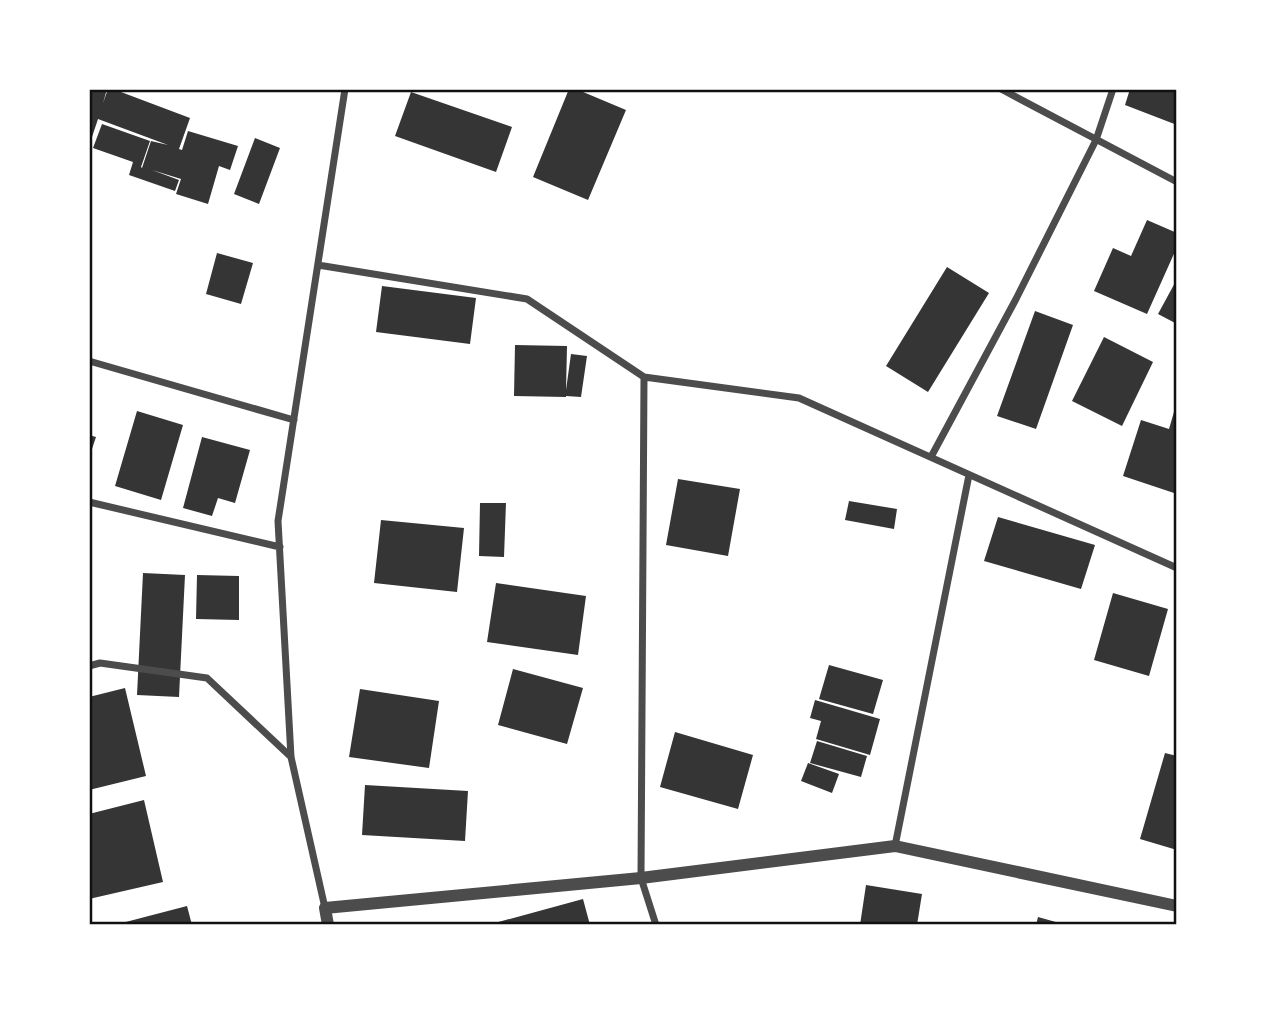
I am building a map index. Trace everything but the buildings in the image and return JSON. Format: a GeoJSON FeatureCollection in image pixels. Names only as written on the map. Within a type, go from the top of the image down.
{"type":"FeatureCollection","features":[{"type":"Feature","properties":{"kind":"street"},"geometry":{"type":"LineString","coordinates":[[328,925],[291,757],[278,521],[345,89]]}},
{"type":"Feature","properties":{"kind":"street"},"geometry":{"type":"LineString","coordinates":[[1001,89],[1177,182]]}},
{"type":"Feature","properties":{"kind":"street"},"geometry":{"type":"LineString","coordinates":[[931,457],[1016,299],[1096,140],[1112,89]]}},
{"type":"Feature","properties":{"kind":"street"},"geometry":{"type":"LineString","coordinates":[[318,265],[527,299],[644,377],[799,398],[1177,568]]}},
{"type":"Feature","properties":{"kind":"street"},"geometry":{"type":"LineString","coordinates":[[89,361],[294,420]]}},
{"type":"Feature","properties":{"kind":"street"},"geometry":{"type":"LineString","coordinates":[[644,377],[641,878],[656,925]]}},
{"type":"Feature","properties":{"kind":"street"},"geometry":{"type":"LineString","coordinates":[[895,846],[969,475]]}},
{"type":"Feature","properties":{"kind":"street"},"geometry":{"type":"LineString","coordinates":[[89,502],[280,547]]}},
{"type":"Feature","properties":{"kind":"street"},"geometry":{"type":"LineString","coordinates":[[89,666],[100,663],[208,678],[291,757]]}},
{"type":"Feature","properties":{"kind":"street"},"geometry":{"type":"LineString","coordinates":[[325,908],[641,878],[895,846],[1177,906]]}}]}
